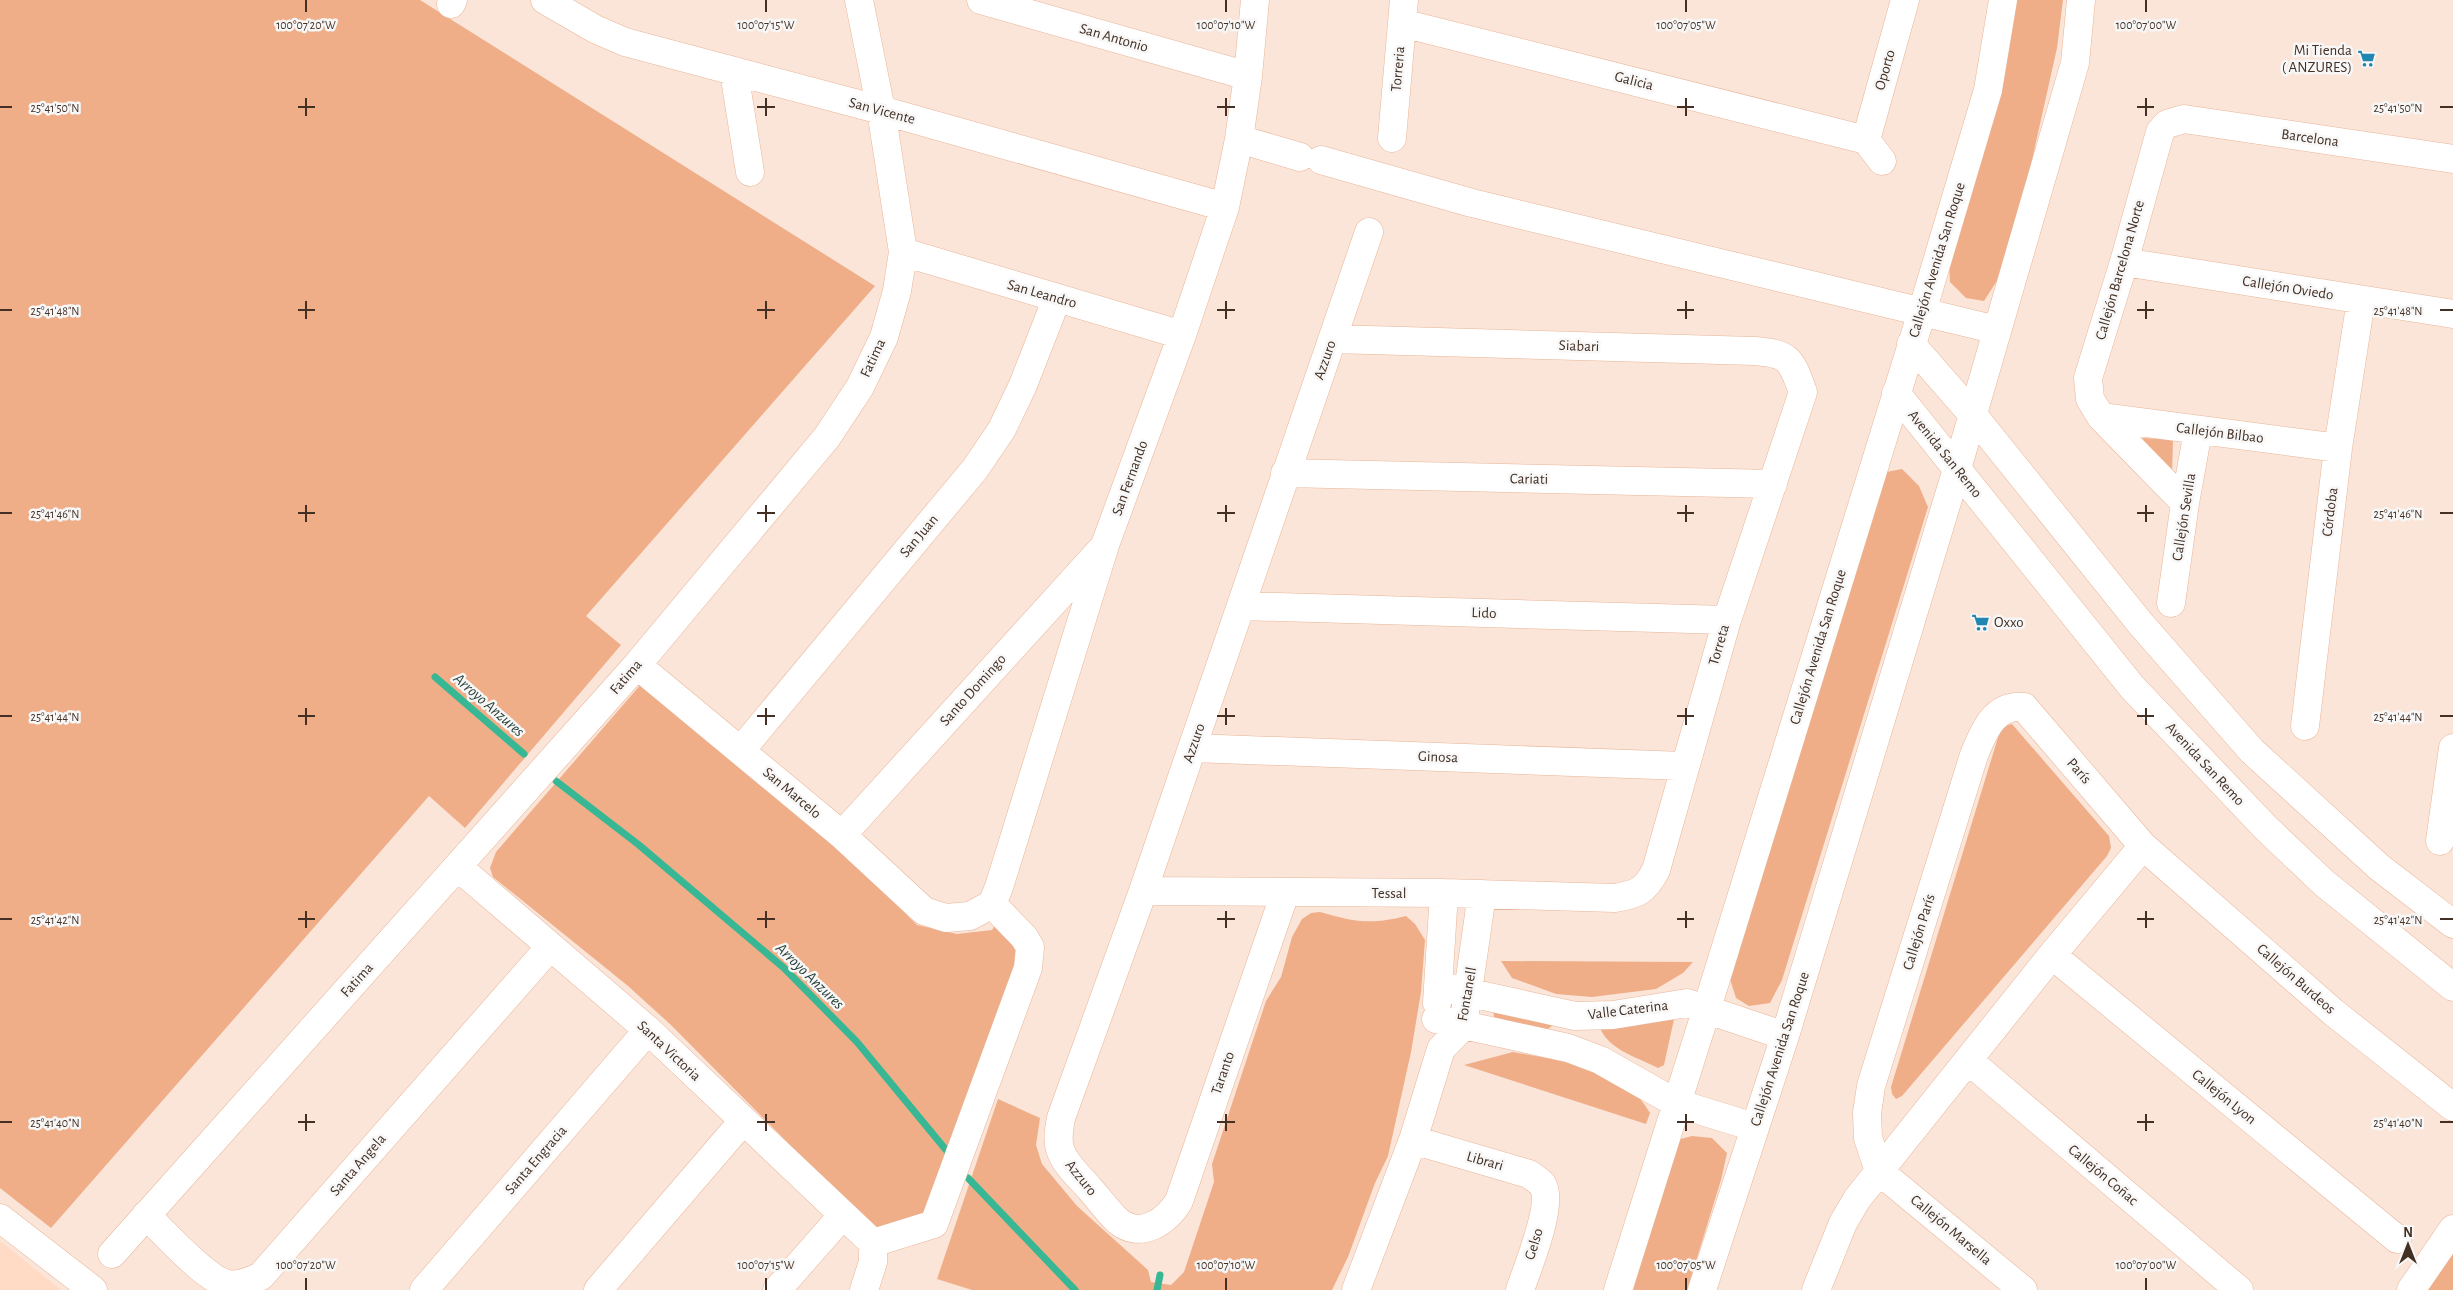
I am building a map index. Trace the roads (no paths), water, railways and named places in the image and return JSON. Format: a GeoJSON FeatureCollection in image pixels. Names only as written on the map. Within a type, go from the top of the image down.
{"type":"FeatureCollection","features":[{"type":"Feature","properties":{"kind":"street","name":"San Vicente"},"geometry":{"type":"LineString","coordinates":[[545,0],[610,36],[734,72],[881,110],[1225,208]]}},
{"type":"Feature","properties":{"kind":"street","name":"Fatima"},"geometry":{"type":"LineString","coordinates":[[112,1254],[637,665],[827,436],[860,387],[884,337],[897,291],[903,252],[881,110],[859,0]]}},
{"type":"Feature","properties":{"kind":"street","name":"San Antonio"},"geometry":{"type":"LineString","coordinates":[[980,0],[1248,76]]}},
{"type":"Feature","properties":{"kind":"street","name":"San Fernando"},"geometry":{"type":"LineString","coordinates":[[992,904],[999,887],[1105,545],[1182,335],[1225,208],[1239,139],[1248,76],[1255,0]]}},
{"type":"Feature","properties":{"kind":"street","name":"Oporto"},"geometry":{"type":"LineString","coordinates":[[1874,151],[1905,0]]}},
{"type":"Feature","properties":{"kind":"street","name":"Callejón Avenida San Roque"},"geometry":{"type":"LineString","coordinates":[[1618,1290],[1676,1103],[1708,1008],[1922,312],[1988,90],[2003,0]]}},
{"type":"Feature","properties":{"kind":"street","name":"Callejón Avenida San Roque"},"geometry":{"type":"LineString","coordinates":[[1702,1290],[1785,1036],[1973,415],[2075,63],[2082,0]]}},
{"type":"Feature","properties":{"kind":"street","name":"Galicia"},"geometry":{"type":"LineString","coordinates":[[1403,11],[1874,151]]}},
{"type":"Feature","properties":{"kind":"street","name":"Torreria"},"geometry":{"type":"LineString","coordinates":[[1392,138],[1403,11]]}},
{"type":"Feature","properties":{"kind":"street"},"geometry":{"type":"LineString","coordinates":[[734,72],[750,172]]}},
{"type":"Feature","properties":{"kind":"street","name":"Barcelona"},"geometry":{"type":"LineString","coordinates":[[2167,124],[2184,119],[2453,159]]}},
{"type":"Feature","properties":{"kind":"street","name":"Callejón Barcelona Norte"},"geometry":{"type":"LineString","coordinates":[[2167,124],[2160,132],[2154,149],[2124,262],[2088,378],[2090,399],[2101,417],[2184,503]]}},
{"type":"Feature","properties":{"kind":"street"},"geometry":{"type":"LineString","coordinates":[[1239,139],[1472,203],[1998,330]]}},
{"type":"Feature","properties":{"kind":"street","name":"Azzuro"},"geometry":{"type":"LineString","coordinates":[[1135,1228],[1119,1222],[1067,1163],[1060,1149],[1058,1134],[1061,1118],[1143,892],[1369,232]]}},
{"type":"Feature","properties":{"kind":"street","name":"San Leandro"},"geometry":{"type":"LineString","coordinates":[[903,252],[1182,335]]}},
{"type":"Feature","properties":{"kind":"street","name":"Callejón Oviedo"},"geometry":{"type":"LineString","coordinates":[[2124,262],[2453,314]]}},
{"type":"Feature","properties":{"kind":"street","name":"San Juan"},"geometry":{"type":"LineString","coordinates":[[741,750],[975,469],[1002,428],[1024,385],[1056,298]]}},
{"type":"Feature","properties":{"kind":"street","name":"Córdoba"},"geometry":{"type":"LineString","coordinates":[[2305,726],[2338,448],[2361,300]]}},
{"type":"Feature","properties":{"kind":"street","name":"Siabari"},"geometry":{"type":"LineString","coordinates":[[1333,339],[1773,352],[1787,358],[1794,369],[1803,392]]}},
{"type":"Feature","properties":{"kind":"street"},"geometry":{"type":"LineString","coordinates":[[1911,344],[1973,415],[2140,622],[2252,751],[2378,867],[2453,924]]}},
{"type":"Feature","properties":{"kind":"street","name":"Torreta"},"geometry":{"type":"LineString","coordinates":[[1635,895],[1648,885],[1656,870],[1727,620],[1803,392]]}},
{"type":"Feature","properties":{"kind":"street","name":"Avenida San Remo"},"geometry":{"type":"LineString","coordinates":[[1896,393],[2132,687],[2221,781],[2324,883],[2453,987]]}},
{"type":"Feature","properties":{"kind":"street","name":"Callejón Bilbao"},"geometry":{"type":"LineString","coordinates":[[2101,417],[2338,448]]}},
{"type":"Feature","properties":{"kind":"street","name":"Callejón Sevilla"},"geometry":{"type":"LineString","coordinates":[[2171,603],[2184,503],[2198,431]]}},
{"type":"Feature","properties":{"kind":"street","name":"Cariati"},"geometry":{"type":"LineString","coordinates":[[1285,474],[1773,484]]}},
{"type":"Feature","properties":{"kind":"street","name":"Santo Domingo"},"geometry":{"type":"LineString","coordinates":[[842,835],[1105,545]]}},
{"type":"Feature","properties":{"kind":"street","name":"Lido"},"geometry":{"type":"LineString","coordinates":[[1241,606],[1727,620]]}},
{"type":"Feature","properties":{"kind":"street","name":"San Marcelo"},"geometry":{"type":"LineString","coordinates":[[637,665],[842,835],[924,911],[946,918],[970,916],[992,904]]}},
{"type":"Feature","properties":{"kind":"street","name":"París"},"geometry":{"type":"LineString","coordinates":[[2010,706],[2024,707],[2143,846]]}},
{"type":"Feature","properties":{"kind":"street","name":"Callejón París"},"geometry":{"type":"LineString","coordinates":[[1879,1171],[1868,1138],[1867,1113],[1871,1086],[1974,755],[1983,733],[1997,714],[2010,706]]}},
{"type":"Feature","properties":{"kind":"street","name":"Ginosa"},"geometry":{"type":"LineString","coordinates":[[1193,748],[1684,766]]}},
{"type":"Feature","properties":{"kind":"street"},"geometry":{"type":"LineString","coordinates":[[2440,841],[2453,748]]}},
{"type":"Feature","properties":{"kind":"street"},"geometry":{"type":"LineString","coordinates":[[2221,781],[2252,751]]}},
{"type":"Feature","properties":{"kind":"street"},"geometry":{"type":"LineString","coordinates":[[1816,1290],[1843,1222],[1857,1199],[2052,955],[2143,846]]}},
{"type":"Feature","properties":{"kind":"street","name":"Callejón Burdeos"},"geometry":{"type":"LineString","coordinates":[[2143,846],[2332,1012],[2453,1107]]}},
{"type":"Feature","properties":{"kind":"street","name":"Santa Victoria"},"geometry":{"type":"LineString","coordinates":[[458,867],[648,1030],[842,1216],[873,1243]]}},
{"type":"Feature","properties":{"kind":"street","name":"Tessal"},"geometry":{"type":"LineString","coordinates":[[1143,892],[1444,893],[1615,898],[1635,895]]}},
{"type":"Feature","properties":{"kind":"street","name":"Taranto"},"geometry":{"type":"LineString","coordinates":[[1135,1228],[1154,1226],[1170,1216],[1179,1201],[1285,893]]}},
{"type":"Feature","properties":{"kind":"street","name":"Fontanell"},"geometry":{"type":"LineString","coordinates":[[1441,1049],[1436,1019],[1444,893]]}},
{"type":"Feature","properties":{"kind":"street","name":"Fontanell"},"geometry":{"type":"LineString","coordinates":[[1441,1049],[1463,1026],[1482,894]]}},
{"type":"Feature","properties":{"kind":"street"},"geometry":{"type":"LineString","coordinates":[[864,1290],[874,1262],[873,1243],[934,1224],[1028,968],[1030,947],[1024,937],[992,904]]}},
{"type":"Feature","properties":{"kind":"street","name":"Santa Angela"},"geometry":{"type":"LineString","coordinates":[[146,1215],[212,1277],[228,1284],[246,1283],[261,1276],[550,947]]}},
{"type":"Feature","properties":{"kind":"street","name":"Callejón Lyon"},"geometry":{"type":"LineString","coordinates":[[2052,955],[2397,1239]]}},
{"type":"Feature","properties":{"kind":"street","name":"Valle Caterina"},"geometry":{"type":"LineString","coordinates":[[1439,986],[1575,1016],[1613,1015],[1687,1003],[1708,1008],[1785,1036]]}},
{"type":"Feature","properties":{"kind":"street"},"geometry":{"type":"LineString","coordinates":[[1568,1048],[1575,1016]]}},
{"type":"Feature","properties":{"kind":"street"},"geometry":{"type":"LineString","coordinates":[[1436,1019],[1568,1048],[1600,1060],[1676,1103],[1754,1127]]}},
{"type":"Feature","properties":{"kind":"street","name":"Santa Engracia"},"geometry":{"type":"LineString","coordinates":[[424,1290],[648,1030]]}},
{"type":"Feature","properties":{"kind":"street"},"geometry":{"type":"LineString","coordinates":[[1356,1290],[1413,1140],[1441,1049]]}},
{"type":"Feature","properties":{"kind":"street","name":"Callejón Coñac"},"geometry":{"type":"LineString","coordinates":[[1968,1060],[2239,1290]]}},
{"type":"Feature","properties":{"kind":"street"},"geometry":{"type":"LineString","coordinates":[[598,1290],[743,1121]]}},
{"type":"Feature","properties":{"kind":"street","name":"Librari"},"geometry":{"type":"LineString","coordinates":[[1413,1140],[1529,1174],[1542,1184],[1546,1197]]}},
{"type":"Feature","properties":{"kind":"street","name":"Callejón Marsella"},"geometry":{"type":"LineString","coordinates":[[1879,1171],[2024,1290]]}},
{"type":"Feature","properties":{"kind":"street","name":"Gelso"},"geometry":{"type":"LineString","coordinates":[[1520,1290],[1544,1213],[1546,1197]]}},
{"type":"Feature","properties":{"kind":"street"},"geometry":{"type":"LineString","coordinates":[[777,1290],[842,1216]]}},
{"type":"Feature","properties":{"kind":"street"},"geometry":{"type":"LineString","coordinates":[[0,1218],[93,1290]]}},
{"type":"Feature","properties":{"kind":"street"},"geometry":{"type":"LineString","coordinates":[[2411,1290],[2453,1229]]}},
{"type":"Feature","properties":{"kind":"waterway","name":"Arroyo Anzures"},"geometry":{"type":"LineString","coordinates":[[435,677],[524,754]]}},
{"type":"Feature","properties":{"kind":"waterway","name":"Arroyo Anzures"},"geometry":{"type":"LineString","coordinates":[[556,781],[639,845],[784,968],[857,1042],[951,1156]]}},
{"type":"Feature","properties":{"kind":"waterway","name":"Arroyo Anzures"},"geometry":{"type":"LineString","coordinates":[[968,1178],[1075,1290]]}},
{"type":"Feature","properties":{"kind":"waterway"},"geometry":{"type":"LineString","coordinates":[[1157,1290],[1160,1275]]}},
{"type":"Feature","properties":{"kind":"place","name":"Mi Tienda ( ANZURES)"},"geometry":{"type":"Point","coordinates":[2366,59]}},
{"type":"Feature","properties":{"kind":"place","name":"Oxxo"},"geometry":{"type":"Point","coordinates":[1980,622]}}]}
